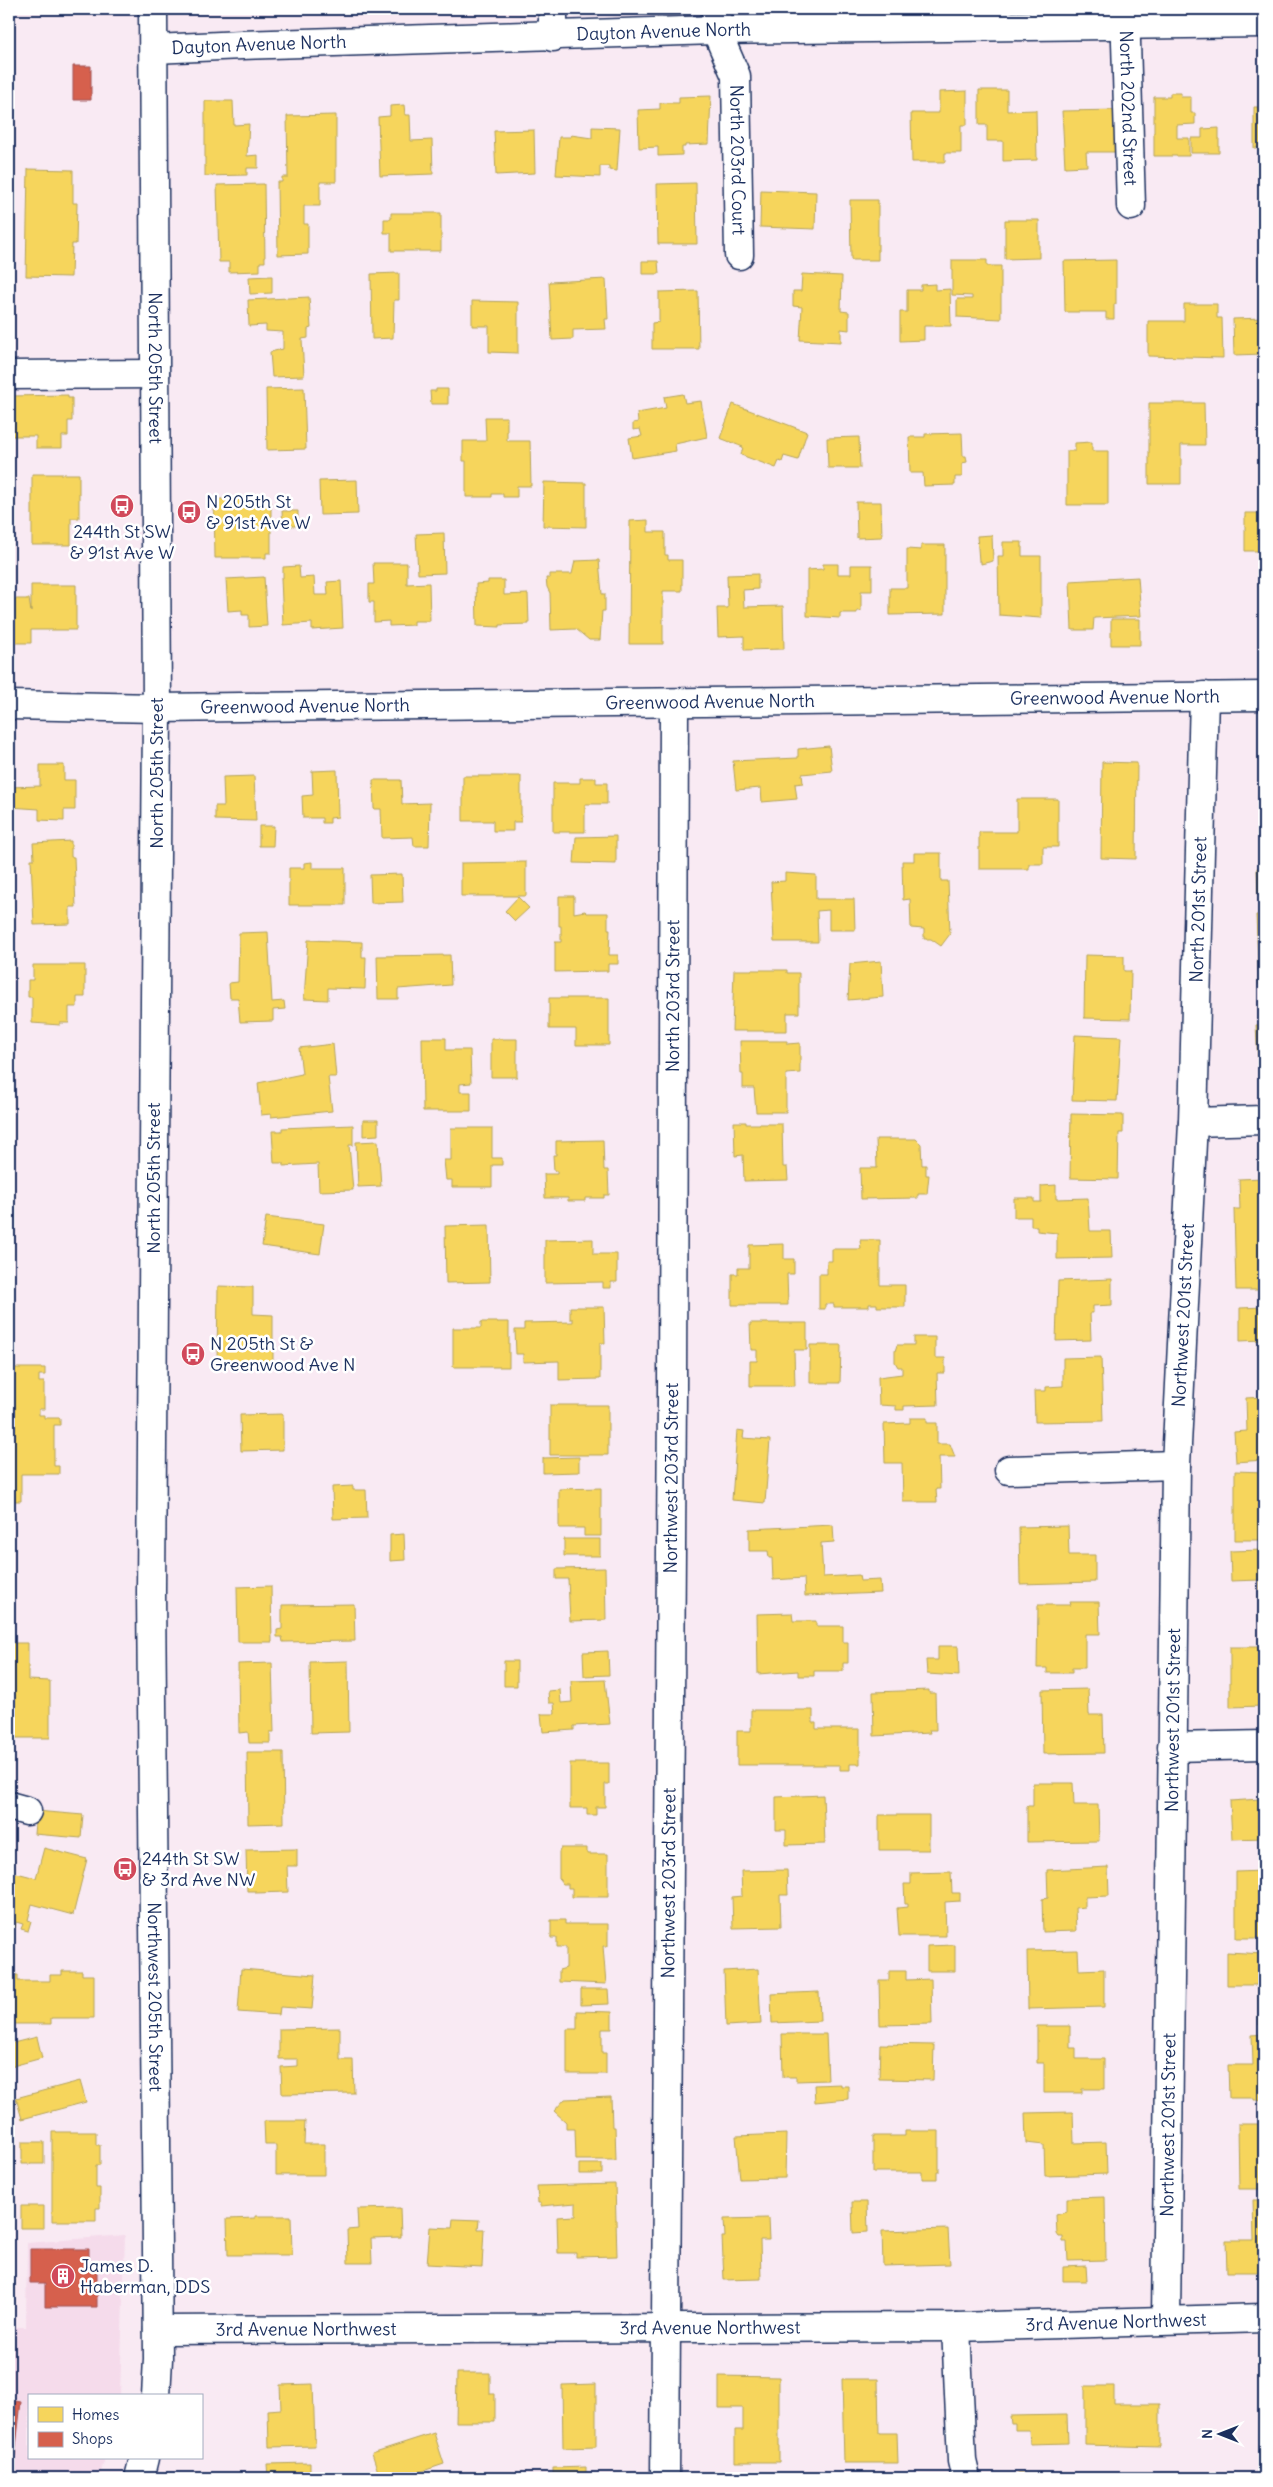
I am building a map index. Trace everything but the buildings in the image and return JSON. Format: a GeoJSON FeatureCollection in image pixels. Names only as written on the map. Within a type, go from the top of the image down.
{"type":"FeatureCollection","features":[{"type":"Feature","properties":{"kind":"street","name":"North 205th Street"},"geometry":{"type":"LineString","coordinates":[[152,1537],[157,708],[153,9]]}},
{"type":"Feature","properties":{"kind":"street"},"geometry":{"type":"LineString","coordinates":[[553,9],[553,36]]}},
{"type":"Feature","properties":{"kind":"street","name":"Dayton Avenue North"},"geometry":{"type":"LineString","coordinates":[[154,49],[553,36],[716,20],[1125,17],[1264,23]]}},
{"type":"Feature","properties":{"kind":"street","name":"North 202nd Street"},"geometry":{"type":"LineString","coordinates":[[1125,17],[1131,206]]}},
{"type":"Feature","properties":{"kind":"street","name":"North 203rd Court"},"geometry":{"type":"LineString","coordinates":[[716,20],[736,76],[739,255]]}},
{"type":"Feature","properties":{"kind":"street"},"geometry":{"type":"LineString","coordinates":[[9,375],[154,374]]}},
{"type":"Feature","properties":{"kind":"street","name":"North 201st Street"},"geometry":{"type":"LineString","coordinates":[[1193,1122],[1204,696]]}},
{"type":"Feature","properties":{"kind":"street","name":"Greenwood Avenue North"},"geometry":{"type":"LineString","coordinates":[[9,705],[157,708],[674,704],[1264,696]]}},
{"type":"Feature","properties":{"kind":"street","name":"North 203rd Street"},"geometry":{"type":"LineString","coordinates":[[672,1287],[674,704]]}},
{"type":"Feature","properties":{"kind":"street"},"geometry":{"type":"LineString","coordinates":[[1193,1122],[1264,1120]]}},
{"type":"Feature","properties":{"kind":"street","name":"Northwest 201st Street"},"geometry":{"type":"LineString","coordinates":[[1166,2319],[1176,1465],[1193,1122]]}},
{"type":"Feature","properties":{"kind":"street","name":"Northwest 203rd Street"},"geometry":{"type":"LineString","coordinates":[[665,2478],[672,1287]]}},
{"type":"Feature","properties":{"kind":"street"},"geometry":{"type":"LineString","coordinates":[[1008,1470],[1176,1465]]}},
{"type":"Feature","properties":{"kind":"street","name":"Northwest 205th Street"},"geometry":{"type":"LineString","coordinates":[[152,1537],[158,2330],[156,2394]]}},
{"type":"Feature","properties":{"kind":"street"},"geometry":{"type":"LineString","coordinates":[[1172,1747],[1264,1745]]}},
{"type":"Feature","properties":{"kind":"street","name":"3rd Avenue Northwest"},"geometry":{"type":"LineString","coordinates":[[158,2330],[956,2327],[1166,2319],[1264,2318]]}},
{"type":"Feature","properties":{"kind":"street"},"geometry":{"type":"LineString","coordinates":[[956,2327],[962,2461],[966,2478]]}},
{"type":"Feature","properties":{"kind":"street"},"geometry":{"type":"LineString","coordinates":[[139,2478],[144,2460]]}},
{"type":"Feature","properties":{"kind":"shaded area"},"geometry":{"type":"Polygon","coordinates":[[[125,2235],[120,2394],[28,2394],[28,2460],[104,2460],[99,2478],[9,2478],[9,2327],[26,2327],[27,2243],[125,2235]]]}},
{"type":"Feature","properties":{"kind":"place","name":"244th St SW & 91st Ave W"},"geometry":{"type":"Point","coordinates":[122,506]}},
{"type":"Feature","properties":{"kind":"place","name":"N 205th St & 91st Ave W"},"geometry":{"type":"Point","coordinates":[189,512]}},
{"type":"Feature","properties":{"kind":"place","name":"N 205th St & Greenwood Ave N"},"geometry":{"type":"Point","coordinates":[193,1354]}},
{"type":"Feature","properties":{"kind":"place","name":"244th St SW & 3rd Ave NW"},"geometry":{"type":"Point","coordinates":[125,1869]}},
{"type":"Feature","properties":{"kind":"place","name":"James D. Haberman, DDS"},"geometry":{"type":"Point","coordinates":[63,2276]}}]}
